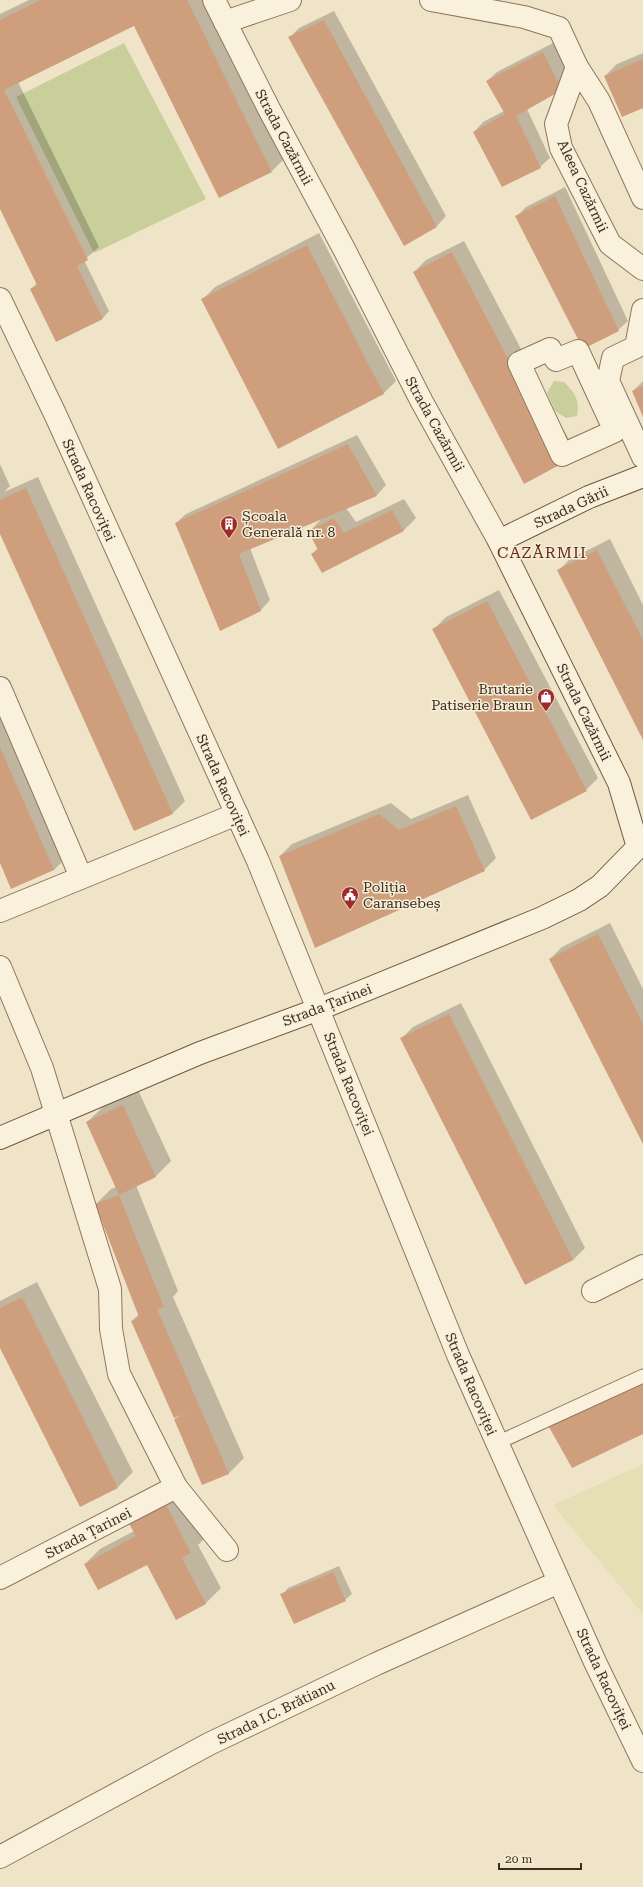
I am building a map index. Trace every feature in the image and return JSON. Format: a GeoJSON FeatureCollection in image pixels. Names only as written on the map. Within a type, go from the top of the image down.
{"type":"FeatureCollection","features":[{"type":"Feature","properties":{"kind":"street","name":"Strada Cazărmii"},"geometry":{"type":"LineString","coordinates":[[214,0],[269,109],[344,249],[422,402],[500,541],[619,783],[640,850]]}},
{"type":"Feature","properties":{"kind":"street"},"geometry":{"type":"LineString","coordinates":[[225,22],[290,0]]}},
{"type":"Feature","properties":{"kind":"street"},"geometry":{"type":"LineString","coordinates":[[431,0],[524,17],[559,28],[577,67],[599,101],[643,198]]}},
{"type":"Feature","properties":{"kind":"street","name":"Aleea Cazărmii"},"geometry":{"type":"LineString","coordinates":[[577,67],[556,124],[561,148],[610,244],[643,269]]}},
{"type":"Feature","properties":{"kind":"street","name":"Strada Racoviței"},"geometry":{"type":"LineString","coordinates":[[0,299],[56,416],[258,861],[458,1355],[595,1662],[643,1761]]}},
{"type":"Feature","properties":{"kind":"street"},"geometry":{"type":"LineString","coordinates":[[643,310],[636,347],[613,358],[608,381],[643,456]]}},
{"type":"Feature","properties":{"kind":"street"},"geometry":{"type":"LineString","coordinates":[[550,349],[556,360],[578,351],[615,431],[562,455],[519,363],[550,349]]}},
{"type":"Feature","properties":{"kind":"street","name":"Strada Gării"},"geometry":{"type":"LineString","coordinates":[[500,541],[589,497],[643,476]]}},
{"type":"Feature","properties":{"kind":"street"},"geometry":{"type":"LineString","coordinates":[[0,688],[81,877]]}},
{"type":"Feature","properties":{"kind":"street"},"geometry":{"type":"LineString","coordinates":[[0,911],[237,814]]}},
{"type":"Feature","properties":{"kind":"street","name":"Strada Țarinei"},"geometry":{"type":"LineString","coordinates":[[0,1138],[200,1053],[319,1009],[542,918],[579,900],[600,886],[640,850]]}},
{"type":"Feature","properties":{"kind":"street"},"geometry":{"type":"LineString","coordinates":[[0,967],[42,1068],[110,1289],[111,1329],[119,1374],[176,1488],[227,1550]]}},
{"type":"Feature","properties":{"kind":"street"},"geometry":{"type":"LineString","coordinates":[[593,1291],[643,1266]]}},
{"type":"Feature","properties":{"kind":"street","name":"Strada Țarinei"},"geometry":{"type":"LineString","coordinates":[[0,1578],[176,1488]]}},
{"type":"Feature","properties":{"kind":"street","name":"Strada I.C. Brătianu"},"geometry":{"type":"LineString","coordinates":[[0,1857],[209,1744],[376,1664],[559,1582]]}},
{"type":"Feature","properties":{"kind":"lane"},"geometry":{"type":"LineString","coordinates":[[497,1443],[643,1376]]}},
{"type":"Feature","properties":{"kind":"shaded area"},"geometry":{"type":"Polygon","coordinates":[[[643,1464],[643,1614],[553,1505],[643,1464]]]}},
{"type":"Feature","properties":{"kind":"green space"},"geometry":{"type":"Polygon","coordinates":[[[124,43],[206,199],[94,253],[16,97],[124,43]]]}},
{"type":"Feature","properties":{"kind":"green space"},"geometry":{"type":"Polygon","coordinates":[[[554,381],[564,382],[574,393],[578,405],[577,416],[566,418],[555,411],[547,393],[554,381]]]}},
{"type":"Feature","properties":{"kind":"building"},"geometry":{"type":"Polygon","coordinates":[[[40,0],[187,0],[272,172],[219,198],[134,26],[4,90],[88,260],[77,266],[103,319],[56,342],[30,289],[45,281],[37,285],[0,209],[0,20],[40,0]]]}},
{"type":"Feature","properties":{"kind":"building"},"geometry":{"type":"Polygon","coordinates":[[[324,20],[437,227],[404,246],[288,37],[324,20]]]}},
{"type":"Feature","properties":{"kind":"building"},"geometry":{"type":"Polygon","coordinates":[[[543,52],[562,90],[516,116],[541,168],[502,187],[473,132],[505,114],[486,81],[543,52]]]}},
{"type":"Feature","properties":{"kind":"building"},"geometry":{"type":"Polygon","coordinates":[[[643,59],[643,108],[622,117],[604,76],[643,59]]]}},
{"type":"Feature","properties":{"kind":"building"},"geometry":{"type":"Polygon","coordinates":[[[555,196],[619,331],[583,349],[515,216],[555,196]]]}},
{"type":"Feature","properties":{"kind":"building"},"geometry":{"type":"Polygon","coordinates":[[[307,245],[384,394],[278,449],[201,299],[307,245]]]}},
{"type":"Feature","properties":{"kind":"building"},"geometry":{"type":"Polygon","coordinates":[[[452,252],[563,463],[524,484],[413,272],[452,252]]]}},
{"type":"Feature","properties":{"kind":"building"},"geometry":{"type":"Polygon","coordinates":[[[643,386],[643,417],[632,391],[643,386]]]}},
{"type":"Feature","properties":{"kind":"building","name":"Școala Generală nr. 8"},"geometry":{"type":"Polygon","coordinates":[[[348,444],[377,496],[239,554],[261,611],[220,631],[175,523],[348,444]]]}},
{"type":"Feature","properties":{"kind":"building"},"geometry":{"type":"Polygon","coordinates":[[[26,488],[173,814],[134,831],[0,534],[0,500],[26,488]]]}},
{"type":"Feature","properties":{"kind":"building"},"geometry":{"type":"Polygon","coordinates":[[[392,510],[404,531],[322,573],[311,554],[318,550],[308,531],[334,518],[344,533],[392,510]]]}},
{"type":"Feature","properties":{"kind":"building"},"geometry":{"type":"Polygon","coordinates":[[[597,550],[643,640],[643,740],[557,570],[597,550]]]}},
{"type":"Feature","properties":{"kind":"building"},"geometry":{"type":"Polygon","coordinates":[[[487,601],[587,791],[531,820],[432,629],[487,601]]]}},
{"type":"Feature","properties":{"kind":"building"},"geometry":{"type":"Polygon","coordinates":[[[0,747],[54,870],[11,889],[0,863],[0,747]]]}},
{"type":"Feature","properties":{"kind":"building","name":"Poliția Caransebeș"},"geometry":{"type":"Polygon","coordinates":[[[456,806],[485,871],[315,948],[279,856],[379,814],[399,830],[456,806]]]}},
{"type":"Feature","properties":{"kind":"building"},"geometry":{"type":"Polygon","coordinates":[[[598,934],[643,1024],[643,1144],[549,959],[598,934]]]}},
{"type":"Feature","properties":{"kind":"building"},"geometry":{"type":"Polygon","coordinates":[[[449,1014],[573,1260],[525,1285],[400,1038],[449,1014]]]}},
{"type":"Feature","properties":{"kind":"building"},"geometry":{"type":"Polygon","coordinates":[[[123,1105],[156,1177],[119,1195],[86,1122],[123,1105]]]}},
{"type":"Feature","properties":{"kind":"building"},"geometry":{"type":"Polygon","coordinates":[[[119,1195],[164,1307],[157,1309],[229,1474],[202,1485],[174,1419],[197,1409],[174,1418],[131,1321],[139,1317],[95,1204],[119,1195]]]}},
{"type":"Feature","properties":{"kind":"building"},"geometry":{"type":"Polygon","coordinates":[[[22,1297],[118,1488],[80,1507],[0,1348],[0,1308],[22,1297]]]}},
{"type":"Feature","properties":{"kind":"building"},"geometry":{"type":"Polygon","coordinates":[[[643,1382],[643,1434],[572,1468],[549,1427],[643,1382]]]}},
{"type":"Feature","properties":{"kind":"building"},"geometry":{"type":"Polygon","coordinates":[[[164,1501],[191,1553],[182,1558],[206,1604],[176,1620],[147,1565],[98,1590],[84,1564],[136,1536],[127,1520],[164,1501]]]}},
{"type":"Feature","properties":{"kind":"building"},"geometry":{"type":"Polygon","coordinates":[[[333,1572],[346,1601],[294,1624],[280,1594],[333,1572]]]}},
{"type":"Feature","properties":{"kind":"place","name":"Școala Generală nr. 8"},"geometry":{"type":"Point","coordinates":[229,539]}},
{"type":"Feature","properties":{"kind":"place","name":"Brutarie Patiserie Braun"},"geometry":{"type":"Point","coordinates":[546,712]}},
{"type":"Feature","properties":{"kind":"place","name":"Poliția Caransebeș"},"geometry":{"type":"Point","coordinates":[350,910]}},
{"type":"Feature","properties":{"kind":"district","name":"CAZĂRMII"},"geometry":{"type":"Point","coordinates":[542,552]}}]}
